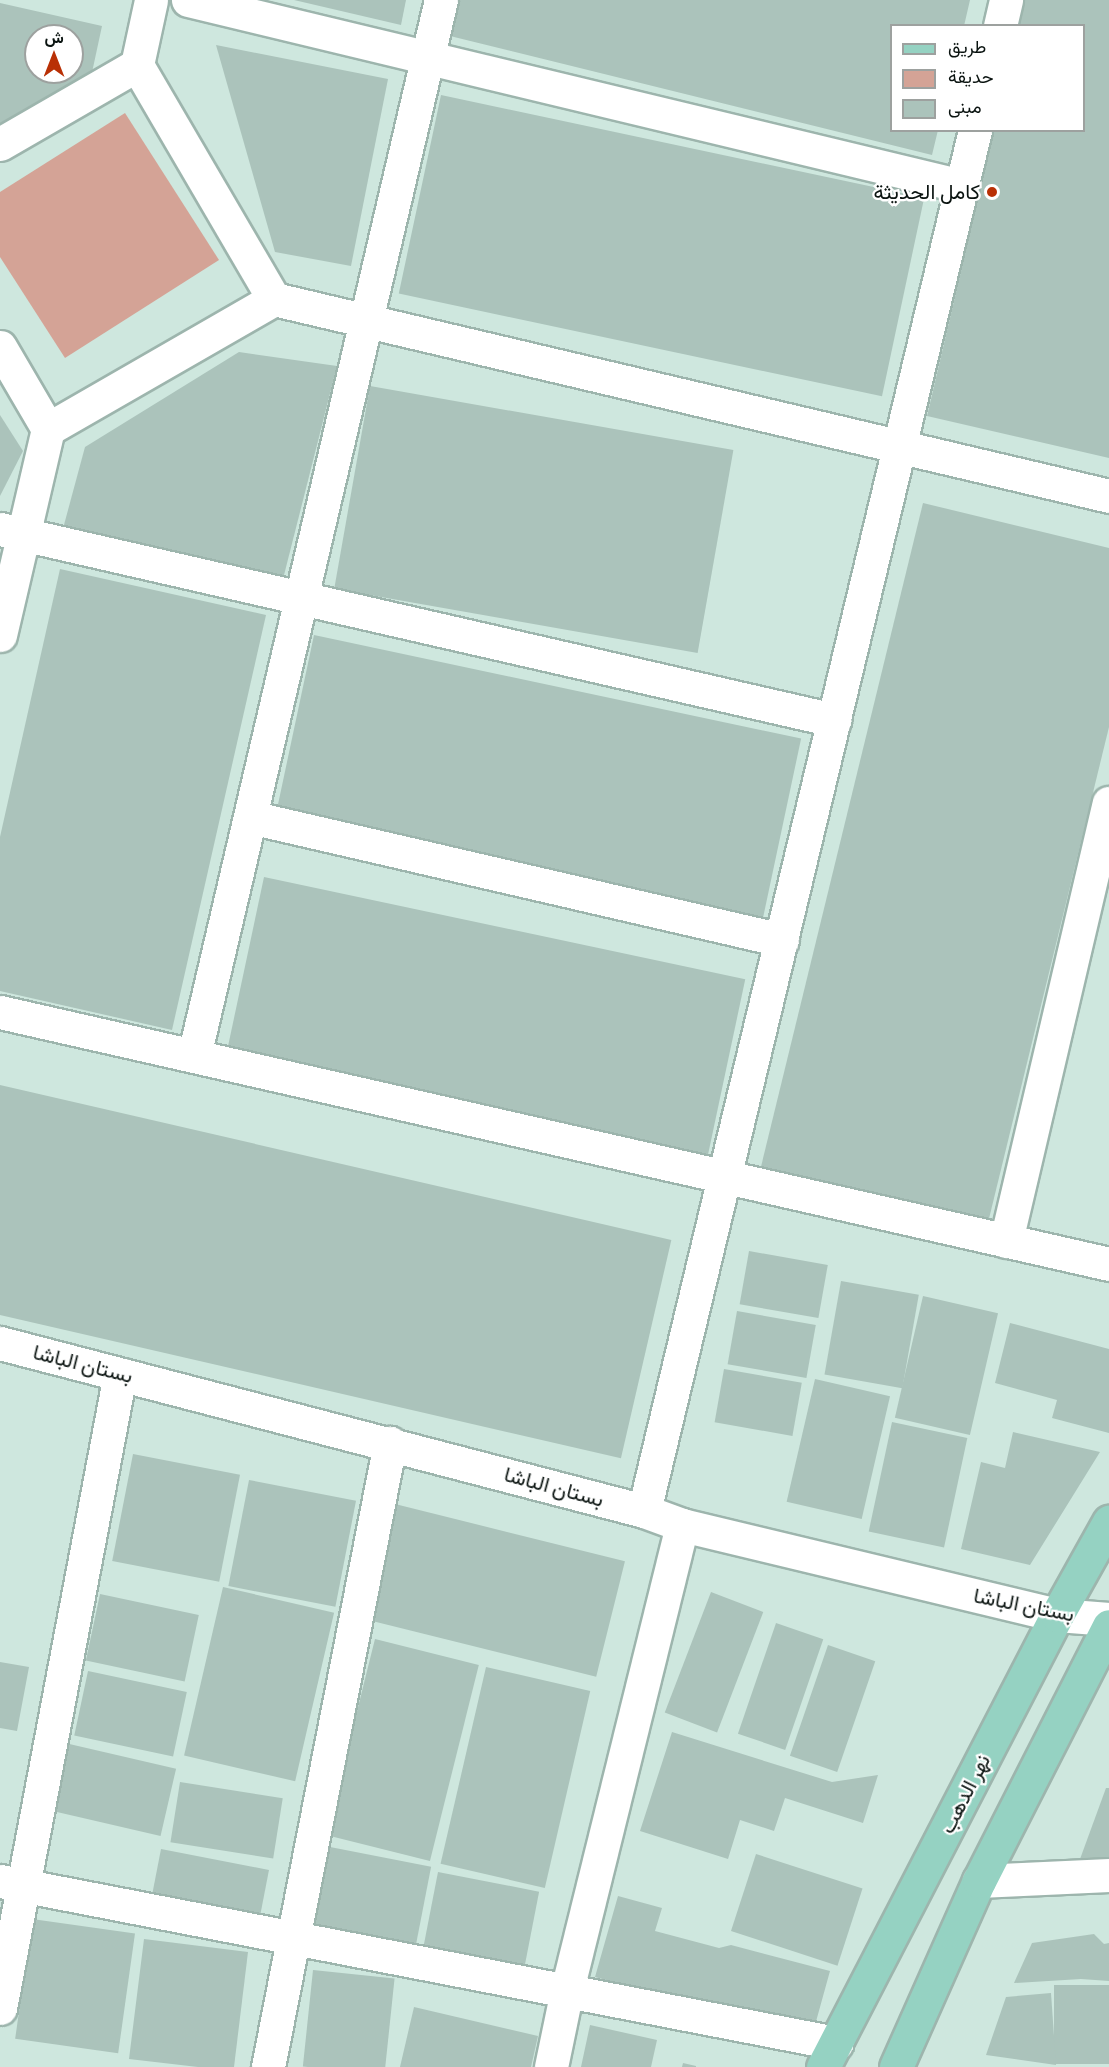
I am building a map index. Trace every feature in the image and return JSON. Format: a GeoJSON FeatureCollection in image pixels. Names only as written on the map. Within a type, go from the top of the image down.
{"type":"FeatureCollection","features":[{"type":"Feature","properties":{"kind":"main road","name":"نهر الدهب"},"geometry":{"type":"LineString","coordinates":[[829,2055],[1057,1616],[1109,1522]]}},
{"type":"Feature","properties":{"kind":"main road"},"geometry":{"type":"LineString","coordinates":[[896,2067],[979,1881],[1109,1626]]}},
{"type":"Feature","properties":{"kind":"street"},"geometry":{"type":"LineString","coordinates":[[151,0],[136,65],[274,299]]}},
{"type":"Feature","properties":{"kind":"street"},"geometry":{"type":"LineString","coordinates":[[188,0],[962,186]]}},
{"type":"Feature","properties":{"kind":"street"},"geometry":{"type":"LineString","coordinates":[[194,1056],[441,0]]}},
{"type":"Feature","properties":{"kind":"street"},"geometry":{"type":"LineString","coordinates":[[1000,24],[1006,0]]}},
{"type":"Feature","properties":{"kind":"street"},"geometry":{"type":"LineString","coordinates":[[0,144],[136,65]]}},
{"type":"Feature","properties":{"kind":"street"},"geometry":{"type":"LineString","coordinates":[[644,1511],[726,1177],[975,132]]}},
{"type":"Feature","properties":{"kind":"street"},"geometry":{"type":"LineString","coordinates":[[0,635],[12,531],[48,429],[274,299],[1109,496]]}},
{"type":"Feature","properties":{"kind":"street"},"geometry":{"type":"LineString","coordinates":[[0,347],[48,429]]}},
{"type":"Feature","properties":{"kind":"street"},"geometry":{"type":"LineString","coordinates":[[12,531],[834,720]]}},
{"type":"Feature","properties":{"kind":"street"},"geometry":{"type":"LineString","coordinates":[[1006,1241],[1109,803]]}},
{"type":"Feature","properties":{"kind":"street"},"geometry":{"type":"LineString","coordinates":[[250,817],[782,940]]}},
{"type":"Feature","properties":{"kind":"street"},"geometry":{"type":"LineString","coordinates":[[0,1012],[1109,1264]]}},
{"type":"Feature","properties":{"kind":"street","name":"بستان الباشا"},"geometry":{"type":"LineString","coordinates":[[0,1343],[644,1511],[682,1526],[1057,1616],[1109,1619]]}},
{"type":"Feature","properties":{"kind":"street"},"geometry":{"type":"LineString","coordinates":[[0,2008],[11,1883],[120,1374]]}},
{"type":"Feature","properties":{"kind":"street"},"geometry":{"type":"LineString","coordinates":[[268,2067],[390,1443]]}},
{"type":"Feature","properties":{"kind":"street"},"geometry":{"type":"LineString","coordinates":[[551,2067],[567,1990],[682,1526]]}},
{"type":"Feature","properties":{"kind":"street"},"geometry":{"type":"LineString","coordinates":[[979,1881],[1109,1875]]}},
{"type":"Feature","properties":{"kind":"street"},"geometry":{"type":"LineString","coordinates":[[11,1883],[567,1990],[829,2055]]}},
{"type":"Feature","properties":{"kind":"green space"},"geometry":{"type":"Polygon","coordinates":[[[125,113],[219,260],[65,358],[0,257],[0,192],[125,113]]]}},
{"type":"Feature","properties":{"kind":"building"},"geometry":{"type":"Polygon","coordinates":[[[294,0],[406,0],[401,25],[294,0]]]}},
{"type":"Feature","properties":{"kind":"building"},"geometry":{"type":"Polygon","coordinates":[[[459,0],[970,0],[964,24],[890,24],[890,132],[938,132],[932,155],[450,36],[459,0]]]}},
{"type":"Feature","properties":{"kind":"building"},"geometry":{"type":"Polygon","coordinates":[[[1024,0],[1109,0],[1109,458],[927,416],[994,132],[1085,132],[1085,24],[1018,24],[1024,0]]]}},
{"type":"Feature","properties":{"kind":"building"},"geometry":{"type":"Polygon","coordinates":[[[0,3],[102,26],[85,105],[0,160],[0,3]]]}},
{"type":"Feature","properties":{"kind":"building"},"geometry":{"type":"Polygon","coordinates":[[[216,45],[388,79],[351,266],[275,252],[216,45]]]}},
{"type":"Feature","properties":{"kind":"building"},"geometry":{"type":"Polygon","coordinates":[[[441,95],[924,198],[882,396],[399,294],[441,95]]]}},
{"type":"Feature","properties":{"kind":"building"},"geometry":{"type":"Polygon","coordinates":[[[239,352],[337,366],[282,583],[61,536],[85,447],[239,352]]]}},
{"type":"Feature","properties":{"kind":"building"},"geometry":{"type":"Polygon","coordinates":[[[370,386],[733,450],[698,653],[334,589],[370,386]]]}},
{"type":"Feature","properties":{"kind":"building"},"geometry":{"type":"Polygon","coordinates":[[[0,415],[23,451],[0,496],[0,415]]]}},
{"type":"Feature","properties":{"kind":"building"},"geometry":{"type":"Polygon","coordinates":[[[923,503],[1109,548],[1109,727],[985,1235],[758,1179],[923,503]]]}},
{"type":"Feature","properties":{"kind":"building"},"geometry":{"type":"Polygon","coordinates":[[[60,569],[266,615],[172,1030],[0,991],[0,837],[60,569]]]}},
{"type":"Feature","properties":{"kind":"building"},"geometry":{"type":"Polygon","coordinates":[[[314,635],[801,739],[762,922],[275,819],[314,635]]]}},
{"type":"Feature","properties":{"kind":"building"},"geometry":{"type":"Polygon","coordinates":[[[264,877],[745,979],[706,1165],[224,1063],[264,877]]]}},
{"type":"Feature","properties":{"kind":"building"},"geometry":{"type":"Polygon","coordinates":[[[0,1085],[671,1240],[621,1458],[0,1315],[0,1085]]]}},
{"type":"Feature","properties":{"kind":"building"},"geometry":{"type":"Polygon","coordinates":[[[749,1251],[828,1265],[818,1318],[740,1304],[749,1251]]]}},
{"type":"Feature","properties":{"kind":"building"},"geometry":{"type":"Polygon","coordinates":[[[841,1281],[919,1295],[902,1388],[825,1375],[841,1281]]]}},
{"type":"Feature","properties":{"kind":"building"},"geometry":{"type":"Polygon","coordinates":[[[923,1296],[998,1313],[970,1435],[895,1418],[923,1296]]]}},
{"type":"Feature","properties":{"kind":"building"},"geometry":{"type":"Polygon","coordinates":[[[737,1311],[816,1325],[806,1378],[728,1364],[737,1311]]]}},
{"type":"Feature","properties":{"kind":"building"},"geometry":{"type":"Polygon","coordinates":[[[1010,1323],[1109,1349],[1109,1433],[1052,1418],[1057,1400],[995,1383],[1010,1323]]]}},
{"type":"Feature","properties":{"kind":"building"},"geometry":{"type":"Polygon","coordinates":[[[724,1369],[802,1383],[792,1436],[715,1422],[724,1369]]]}},
{"type":"Feature","properties":{"kind":"building"},"geometry":{"type":"Polygon","coordinates":[[[815,1379],[890,1396],[862,1519],[787,1502],[815,1379]]]}},
{"type":"Feature","properties":{"kind":"building"},"geometry":{"type":"Polygon","coordinates":[[[892,1422],[967,1438],[944,1548],[869,1532],[892,1422]]]}},
{"type":"Feature","properties":{"kind":"building"},"geometry":{"type":"Polygon","coordinates":[[[1013,1432],[1100,1452],[1030,1565],[961,1549],[981,1462],[1005,1468],[1013,1432]]]}},
{"type":"Feature","properties":{"kind":"building"},"geometry":{"type":"Polygon","coordinates":[[[133,1454],[240,1475],[219,1582],[112,1561],[133,1454]]]}},
{"type":"Feature","properties":{"kind":"building"},"geometry":{"type":"Polygon","coordinates":[[[249,1480],[356,1501],[335,1607],[228,1586],[249,1480]]]}},
{"type":"Feature","properties":{"kind":"building"},"geometry":{"type":"Polygon","coordinates":[[[395,1504],[625,1561],[596,1677],[366,1619],[395,1504]]]}},
{"type":"Feature","properties":{"kind":"building"},"geometry":{"type":"Polygon","coordinates":[[[223,1587],[334,1613],[295,1781],[184,1756],[223,1587]]]}},
{"type":"Feature","properties":{"kind":"building"},"geometry":{"type":"Polygon","coordinates":[[[711,1592],[763,1612],[717,1733],[665,1712],[711,1592]]]}},
{"type":"Feature","properties":{"kind":"building"},"geometry":{"type":"Polygon","coordinates":[[[100,1594],[199,1615],[185,1682],[86,1661],[100,1594]]]}},
{"type":"Feature","properties":{"kind":"building"},"geometry":{"type":"Polygon","coordinates":[[[776,1623],[823,1639],[785,1750],[738,1734],[776,1623]]]}},
{"type":"Feature","properties":{"kind":"building"},"geometry":{"type":"Polygon","coordinates":[[[375,1639],[479,1665],[430,1861],[326,1835],[375,1639]]]}},
{"type":"Feature","properties":{"kind":"building"},"geometry":{"type":"Polygon","coordinates":[[[828,1645],[875,1661],[837,1772],[790,1756],[828,1645]]]}},
{"type":"Feature","properties":{"kind":"building"},"geometry":{"type":"Polygon","coordinates":[[[0,1662],[29,1667],[17,1731],[0,1728],[0,1662]]]}},
{"type":"Feature","properties":{"kind":"building"},"geometry":{"type":"Polygon","coordinates":[[[486,1667],[590,1691],[545,1888],[441,1864],[486,1667]]]}},
{"type":"Feature","properties":{"kind":"building"},"geometry":{"type":"Polygon","coordinates":[[[88,1671],[187,1692],[173,1757],[74,1736],[88,1671]]]}},
{"type":"Feature","properties":{"kind":"building"},"geometry":{"type":"Polygon","coordinates":[[[672,1732],[832,1782],[878,1775],[863,1823],[785,1798],[774,1831],[740,1820],[728,1859],[640,1831],[672,1732]]]}},
{"type":"Feature","properties":{"kind":"building"},"geometry":{"type":"Polygon","coordinates":[[[65,1743],[176,1769],[161,1836],[49,1810],[65,1743]]]}},
{"type":"Feature","properties":{"kind":"building"},"geometry":{"type":"Polygon","coordinates":[[[180,1782],[283,1798],[273,1859],[170,1842],[180,1782]]]}},
{"type":"Feature","properties":{"kind":"building"},"geometry":{"type":"Polygon","coordinates":[[[1106,1788],[1109,1788],[1109,1869],[1076,1870],[1106,1788]]]}},
{"type":"Feature","properties":{"kind":"building"},"geometry":{"type":"Polygon","coordinates":[[[330,1847],[431,1867],[415,1948],[314,1928],[330,1847]]]}},
{"type":"Feature","properties":{"kind":"building"},"geometry":{"type":"Polygon","coordinates":[[[161,1849],[269,1870],[260,1915],[152,1894],[161,1849]]]}},
{"type":"Feature","properties":{"kind":"building"},"geometry":{"type":"Polygon","coordinates":[[[756,1854],[863,1889],[837,1966],[731,1931],[756,1854]]]}},
{"type":"Feature","properties":{"kind":"building"},"geometry":{"type":"Polygon","coordinates":[[[438,1872],[539,1892],[523,1972],[422,1952],[438,1872]]]}},
{"type":"Feature","properties":{"kind":"building"},"geometry":{"type":"Polygon","coordinates":[[[618,1896],[662,1908],[655,1931],[719,1948],[731,1945],[830,1971],[812,2036],[595,1977],[618,1896]]]}},
{"type":"Feature","properties":{"kind":"building"},"geometry":{"type":"Polygon","coordinates":[[[32,1919],[135,1933],[118,2053],[15,2039],[32,1919]]]}},
{"type":"Feature","properties":{"kind":"building"},"geometry":{"type":"Polygon","coordinates":[[[1094,1934],[1104,1944],[1109,1943],[1109,1981],[1081,1979],[1014,1983],[1032,1943],[1094,1934]]]}},
{"type":"Feature","properties":{"kind":"building"},"geometry":{"type":"Polygon","coordinates":[[[144,1939],[248,1952],[234,2067],[198,2067],[129,2059],[144,1939]]]}},
{"type":"Feature","properties":{"kind":"building"},"geometry":{"type":"Polygon","coordinates":[[[313,1970],[395,1979],[385,2067],[303,2066],[313,1970]]]}},
{"type":"Feature","properties":{"kind":"building"},"geometry":{"type":"Polygon","coordinates":[[[1054,1985],[1109,1985],[1109,2064],[1054,2064],[1054,1985]]]}},
{"type":"Feature","properties":{"kind":"building"},"geometry":{"type":"Polygon","coordinates":[[[1051,1993],[1056,2065],[986,2055],[1006,1997],[1051,1993]]]}},
{"type":"Feature","properties":{"kind":"building"},"geometry":{"type":"Polygon","coordinates":[[[414,2007],[538,2036],[531,2067],[400,2067],[414,2007]]]}},
{"type":"Feature","properties":{"kind":"building"},"geometry":{"type":"Polygon","coordinates":[[[590,2025],[657,2040],[651,2067],[581,2067],[590,2025]]]}},
{"type":"Feature","properties":{"kind":"building"},"geometry":{"type":"Polygon","coordinates":[[[683,2063],[696,2066],[696,2067],[682,2067],[683,2063]]]}},
{"type":"Feature","properties":{"kind":"place","name":"كامل الحديثة"},"geometry":{"type":"Point","coordinates":[992,192]}}]}
